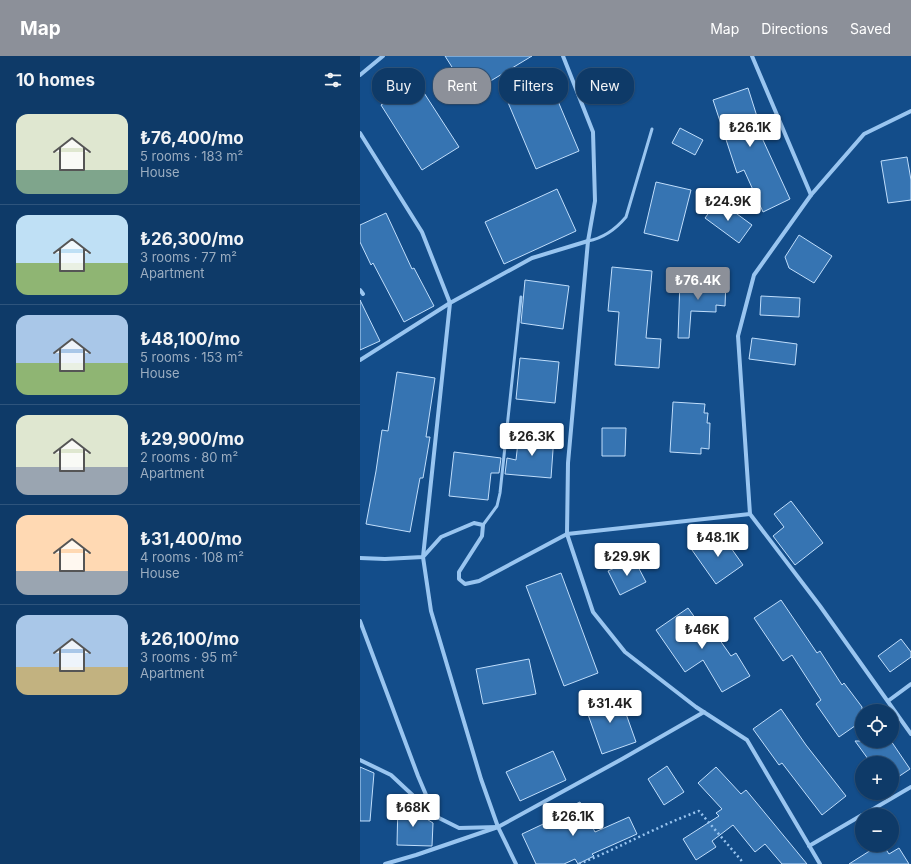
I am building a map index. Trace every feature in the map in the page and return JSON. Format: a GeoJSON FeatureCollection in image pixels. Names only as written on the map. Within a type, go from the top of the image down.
{"type":"FeatureCollection","features":[{"type":"Feature","properties":{"kind":"street"},"geometry":{"type":"LineString","coordinates":[[360,75],[383,56]]}},
{"type":"Feature","properties":{"kind":"street"},"geometry":{"type":"LineString","coordinates":[[563,56],[593,132],[595,201],[588,241],[568,463],[567,534],[593,612],[625,652],[704,712],[747,740],[820,864]]}},
{"type":"Feature","properties":{"kind":"street"},"geometry":{"type":"LineString","coordinates":[[752,56],[811,195]]}},
{"type":"Feature","properties":{"kind":"street"},"geometry":{"type":"LineString","coordinates":[[911,111],[864,134],[811,195],[754,275],[738,336],[750,514],[820,606],[911,734]]}},
{"type":"Feature","properties":{"kind":"street"},"geometry":{"type":"LineString","coordinates":[[360,133],[422,232],[450,303],[423,557],[431,611],[498,827],[516,864]]}},
{"type":"Feature","properties":{"kind":"street"},"geometry":{"type":"LineString","coordinates":[[360,360],[450,303],[532,258],[588,241]]}},
{"type":"Feature","properties":{"kind":"street"},"geometry":{"type":"LineString","coordinates":[[360,290],[363,294]]}},
{"type":"Feature","properties":{"kind":"street"},"geometry":{"type":"LineString","coordinates":[[360,558],[385,559],[423,557],[441,537],[474,523],[483,525],[482,536],[459,572],[459,579],[465,584],[480,581],[567,534],[750,514]]}},
{"type":"Feature","properties":{"kind":"street"},"geometry":{"type":"LineString","coordinates":[[360,621],[434,816]]}},
{"type":"Feature","properties":{"kind":"street"},"geometry":{"type":"LineString","coordinates":[[888,701],[911,684]]}},
{"type":"Feature","properties":{"kind":"street"},"geometry":{"type":"LineString","coordinates":[[385,864],[498,827],[704,712]]}},
{"type":"Feature","properties":{"kind":"street"},"geometry":{"type":"LineString","coordinates":[[360,760],[391,775],[434,816],[459,828],[498,827]]}},
{"type":"Feature","properties":{"kind":"street"},"geometry":{"type":"LineString","coordinates":[[874,808],[911,787]]}},
{"type":"Feature","properties":{"kind":"street"},"geometry":{"type":"LineString","coordinates":[[809,846],[855,819]]}},
{"type":"Feature","properties":{"kind":"lane"},"geometry":{"type":"LineString","coordinates":[[588,241],[610,233],[626,217],[652,129]]}},
{"type":"Feature","properties":{"kind":"lane"},"geometry":{"type":"LineString","coordinates":[[483,525],[497,506],[500,493],[521,297]]}},
{"type":"Feature","properties":{"kind":"path"},"geometry":{"type":"LineString","coordinates":[[579,864],[606,853],[679,818],[699,811],[741,860],[742,864]]}},
{"type":"Feature","properties":{"kind":"building"},"geometry":{"type":"Polygon","coordinates":[[[445,56],[532,56],[512,68],[499,68],[499,76],[491,81],[491,68],[453,68],[445,56]]]}},
{"type":"Feature","properties":{"kind":"building"},"geometry":{"type":"Polygon","coordinates":[[[748,88],[760,126],[757,127],[790,199],[763,212],[744,170],[737,173],[713,100],[748,88]]]}},
{"type":"Feature","properties":{"kind":"building"},"geometry":{"type":"Polygon","coordinates":[[[425,94],[459,147],[422,170],[381,105],[425,104],[425,94]]]}},
{"type":"Feature","properties":{"kind":"building"},"geometry":{"type":"Polygon","coordinates":[[[509,104],[559,104],[579,151],[536,169],[509,104]]]}},
{"type":"Feature","properties":{"kind":"building"},"geometry":{"type":"Polygon","coordinates":[[[680,128],[703,140],[695,155],[672,143],[680,128]]]}},
{"type":"Feature","properties":{"kind":"building"},"geometry":{"type":"Polygon","coordinates":[[[907,157],[911,180],[911,200],[888,203],[881,161],[907,157]]]}},
{"type":"Feature","properties":{"kind":"building"},"geometry":{"type":"Polygon","coordinates":[[[656,182],[691,190],[678,241],[644,233],[656,182]]]}},
{"type":"Feature","properties":{"kind":"building"},"geometry":{"type":"Polygon","coordinates":[[[557,189],[576,231],[504,264],[485,222],[557,189]]]}},
{"type":"Feature","properties":{"kind":"building"},"geometry":{"type":"Polygon","coordinates":[[[718,200],[752,225],[739,243],[705,218],[718,200]]]}},
{"type":"Feature","properties":{"kind":"building"},"geometry":{"type":"Polygon","coordinates":[[[386,213],[412,269],[414,268],[434,306],[404,322],[373,263],[371,265],[360,242],[360,225],[386,213]]]}},
{"type":"Feature","properties":{"kind":"building"},"geometry":{"type":"Polygon","coordinates":[[[799,235],[832,256],[814,283],[789,268],[785,257],[799,235]]]}},
{"type":"Feature","properties":{"kind":"building"},"geometry":{"type":"Polygon","coordinates":[[[612,267],[652,271],[646,338],[661,339],[659,368],[615,365],[619,312],[608,311],[612,267]]]}},
{"type":"Feature","properties":{"kind":"building"},"geometry":{"type":"Polygon","coordinates":[[[525,280],[569,286],[563,329],[521,323],[525,280]]]}},
{"type":"Feature","properties":{"kind":"building"},"geometry":{"type":"Polygon","coordinates":[[[680,280],[726,281],[725,306],[716,305],[716,312],[691,311],[689,338],[678,338],[680,280]]]}},
{"type":"Feature","properties":{"kind":"building"},"geometry":{"type":"Polygon","coordinates":[[[761,296],[800,298],[799,317],[760,315],[761,296]]]}},
{"type":"Feature","properties":{"kind":"building"},"geometry":{"type":"Polygon","coordinates":[[[360,300],[380,341],[360,350],[360,300]]]}},
{"type":"Feature","properties":{"kind":"building"},"geometry":{"type":"Polygon","coordinates":[[[752,338],[797,344],[795,365],[749,359],[752,338]]]}},
{"type":"Feature","properties":{"kind":"building"},"geometry":{"type":"Polygon","coordinates":[[[520,358],[559,362],[555,403],[516,399],[520,358]]]}},
{"type":"Feature","properties":{"kind":"building"},"geometry":{"type":"Polygon","coordinates":[[[397,372],[435,378],[426,437],[430,437],[423,478],[420,478],[410,532],[366,524],[382,430],[388,431],[397,372]]]}},
{"type":"Feature","properties":{"kind":"building"},"geometry":{"type":"Polygon","coordinates":[[[673,402],[705,404],[704,413],[708,413],[707,423],[710,423],[709,449],[701,448],[701,454],[670,452],[673,402]]]}},
{"type":"Feature","properties":{"kind":"building"},"geometry":{"type":"Polygon","coordinates":[[[602,428],[626,428],[625,456],[602,456],[602,428]]]}},
{"type":"Feature","properties":{"kind":"building"},"geometry":{"type":"Polygon","coordinates":[[[519,433],[554,436],[551,478],[505,474],[507,458],[516,460],[519,433]]]}},
{"type":"Feature","properties":{"kind":"building"},"geometry":{"type":"Polygon","coordinates":[[[454,452],[501,458],[499,473],[491,473],[488,500],[449,496],[454,452]]]}},
{"type":"Feature","properties":{"kind":"building"},"geometry":{"type":"Polygon","coordinates":[[[791,501],[823,543],[795,565],[773,536],[784,527],[774,514],[791,501]]]}},
{"type":"Feature","properties":{"kind":"building"},"geometry":{"type":"Polygon","coordinates":[[[719,531],[743,565],[716,584],[692,550],[719,531]]]}},
{"type":"Feature","properties":{"kind":"building"},"geometry":{"type":"Polygon","coordinates":[[[634,559],[646,582],[620,595],[608,571],[634,559]]]}},
{"type":"Feature","properties":{"kind":"building"},"geometry":{"type":"Polygon","coordinates":[[[561,573],[598,673],[564,686],[526,586],[561,573]]]}},
{"type":"Feature","properties":{"kind":"building"},"geometry":{"type":"Polygon","coordinates":[[[781,600],[817,653],[820,651],[842,685],[844,683],[860,704],[855,704],[855,726],[839,737],[816,704],[821,700],[792,655],[783,661],[754,618],[781,600]]]}},
{"type":"Feature","properties":{"kind":"building"},"geometry":{"type":"Polygon","coordinates":[[[688,608],[706,633],[712,629],[731,656],[736,653],[750,676],[722,692],[703,660],[685,672],[656,630],[688,608]]]}},
{"type":"Feature","properties":{"kind":"building"},"geometry":{"type":"Polygon","coordinates":[[[901,639],[911,652],[911,657],[890,672],[878,656],[901,639]]]}},
{"type":"Feature","properties":{"kind":"building"},"geometry":{"type":"Polygon","coordinates":[[[529,659],[536,694],[483,704],[476,669],[529,659]]]}},
{"type":"Feature","properties":{"kind":"building"},"geometry":{"type":"Polygon","coordinates":[[[619,694],[636,742],[602,754],[585,706],[619,694]]]}},
{"type":"Feature","properties":{"kind":"building"},"geometry":{"type":"Polygon","coordinates":[[[781,709],[806,745],[846,796],[822,815],[782,763],[779,765],[753,729],[781,709]]]}},
{"type":"Feature","properties":{"kind":"building"},"geometry":{"type":"Polygon","coordinates":[[[860,748],[896,748],[910,769],[899,776],[899,756],[866,756],[860,748]]]}},
{"type":"Feature","properties":{"kind":"building"},"geometry":{"type":"Polygon","coordinates":[[[553,751],[566,780],[520,801],[506,772],[553,751]]]}},
{"type":"Feature","properties":{"kind":"building"},"geometry":{"type":"Polygon","coordinates":[[[667,766],[684,792],[664,805],[648,779],[667,766]]]}},
{"type":"Feature","properties":{"kind":"building"},"geometry":{"type":"Polygon","coordinates":[[[360,767],[374,773],[370,821],[360,821],[360,767]]]}},
{"type":"Feature","properties":{"kind":"building"},"geometry":{"type":"Polygon","coordinates":[[[716,767],[741,794],[746,790],[807,864],[782,864],[765,844],[755,852],[733,825],[712,841],[716,847],[696,860],[683,839],[719,816],[716,813],[722,809],[698,783],[716,767]]]}},
{"type":"Feature","properties":{"kind":"building"},"geometry":{"type":"Polygon","coordinates":[[[398,801],[433,823],[432,846],[397,845],[398,801]]]}},
{"type":"Feature","properties":{"kind":"building"},"geometry":{"type":"Polygon","coordinates":[[[580,802],[595,832],[629,817],[637,834],[592,854],[594,856],[578,864],[575,859],[564,864],[536,864],[522,834],[556,818],[554,814],[580,802]]]}},
{"type":"Feature","properties":{"kind":"building"},"geometry":{"type":"Polygon","coordinates":[[[899,848],[909,864],[849,864],[868,852],[888,852],[889,854],[892,852],[899,852],[899,848]]]}}]}
